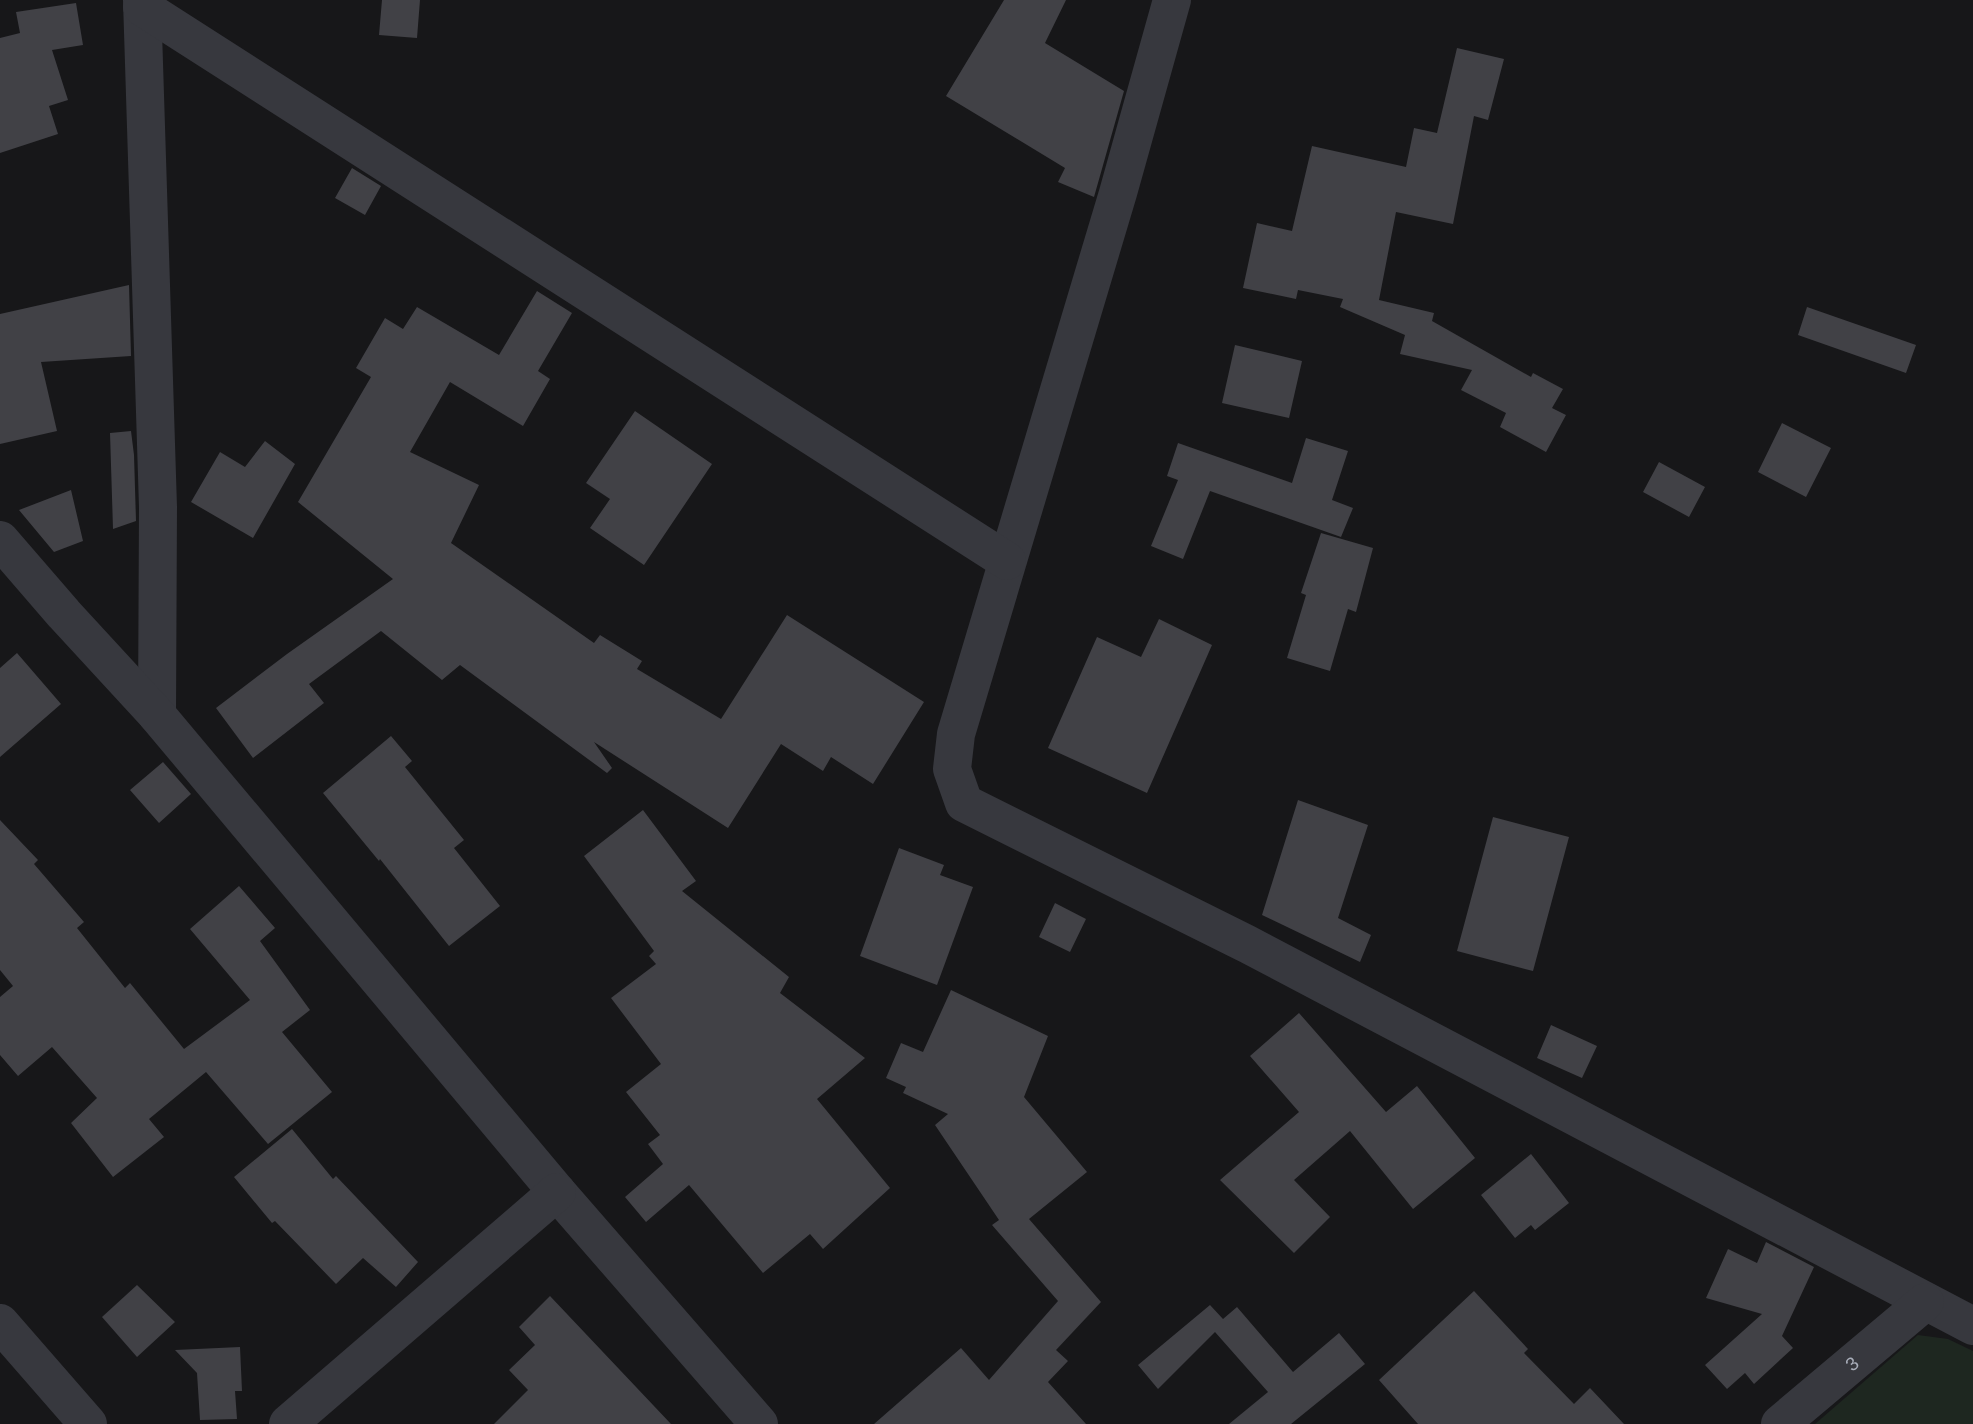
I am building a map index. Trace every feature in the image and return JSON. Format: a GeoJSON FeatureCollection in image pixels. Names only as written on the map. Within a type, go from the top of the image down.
{"type":"FeatureCollection","features":[{"type":"Feature","properties":{"kind":"street"},"geometry":{"type":"LineString","coordinates":[[1172,0],[1114,206],[956,734],[952,769],[964,803],[1247,944],[1973,1326]]}},
{"type":"Feature","properties":{"kind":"street"},"geometry":{"type":"LineString","coordinates":[[142,3],[1007,561]]}},
{"type":"Feature","properties":{"kind":"street"},"geometry":{"type":"LineString","coordinates":[[142,3],[158,507],[157,715]]}},
{"type":"Feature","properties":{"kind":"street"},"geometry":{"type":"LineString","coordinates":[[0,540],[157,715],[557,1192],[759,1424]]}},
{"type":"Feature","properties":{"kind":"street"},"geometry":{"type":"LineString","coordinates":[[288,1424],[557,1192]]}},
{"type":"Feature","properties":{"kind":"street","name":"3"},"geometry":{"type":"LineString","coordinates":[[1780,1424],[1925,1302]]}},
{"type":"Feature","properties":{"kind":"street"},"geometry":{"type":"LineString","coordinates":[[0,1323],[88,1424]]}},
{"type":"Feature","properties":{"kind":"shaded area"},"geometry":{"type":"Polygon","coordinates":[[[1918,1335],[1948,1339],[1973,1351],[1973,1424],[1815,1424],[1918,1335]]]}},
{"type":"Feature","properties":{"kind":"building"},"geometry":{"type":"Polygon","coordinates":[[[382,0],[420,0],[417,38],[379,35],[382,0]]]}},
{"type":"Feature","properties":{"kind":"building"},"geometry":{"type":"Polygon","coordinates":[[[1004,0],[1066,0],[1045,43],[1124,91],[1094,197],[1058,182],[1065,168],[946,96],[1004,0]]]}},
{"type":"Feature","properties":{"kind":"building"},"geometry":{"type":"Polygon","coordinates":[[[76,3],[83,45],[52,50],[68,100],[49,106],[58,134],[0,153],[0,38],[20,33],[16,12],[76,3]]]}},
{"type":"Feature","properties":{"kind":"building"},"geometry":{"type":"Polygon","coordinates":[[[1457,48],[1504,59],[1488,120],[1474,116],[1453,224],[1396,212],[1379,300],[1434,313],[1432,321],[1531,377],[1533,373],[1563,389],[1552,408],[1566,415],[1546,452],[1500,427],[1506,413],[1461,390],[1472,370],[1400,354],[1405,335],[1340,307],[1343,299],[1298,290],[1296,299],[1243,288],[1257,223],[1292,231],[1312,146],[1406,167],[1414,128],[1437,133],[1457,48]]]}},
{"type":"Feature","properties":{"kind":"building"},"geometry":{"type":"Polygon","coordinates":[[[352,168],[381,186],[365,215],[335,198],[352,168]]]}},
{"type":"Feature","properties":{"kind":"building"},"geometry":{"type":"Polygon","coordinates":[[[129,285],[131,356],[41,362],[57,431],[0,444],[0,314],[129,285]]]}},
{"type":"Feature","properties":{"kind":"building"},"geometry":{"type":"Polygon","coordinates":[[[537,291],[572,313],[538,371],[550,379],[523,426],[450,382],[410,452],[479,485],[451,543],[594,643],[600,635],[642,661],[637,669],[721,719],[787,615],[924,702],[873,784],[831,757],[823,771],[781,744],[728,828],[594,742],[612,768],[607,773],[460,665],[442,680],[381,631],[309,684],[324,703],[253,758],[216,708],[393,579],[298,502],[371,377],[356,368],[385,318],[403,329],[417,307],[499,355],[537,291]]]}},
{"type":"Feature","properties":{"kind":"building"},"geometry":{"type":"Polygon","coordinates":[[[1807,307],[1916,345],[1906,373],[1798,335],[1807,307]]]}},
{"type":"Feature","properties":{"kind":"building"},"geometry":{"type":"Polygon","coordinates":[[[1235,345],[1302,361],[1289,418],[1222,403],[1235,345]]]}},
{"type":"Feature","properties":{"kind":"building"},"geometry":{"type":"Polygon","coordinates":[[[635,411],[712,464],[644,565],[590,528],[610,499],[586,483],[635,411]]]}},
{"type":"Feature","properties":{"kind":"building"},"geometry":{"type":"Polygon","coordinates":[[[1782,423],[1831,448],[1806,497],[1758,472],[1782,423]]]}},
{"type":"Feature","properties":{"kind":"building"},"geometry":{"type":"Polygon","coordinates":[[[131,431],[136,521],[113,529],[110,433],[131,431]]]}},
{"type":"Feature","properties":{"kind":"building"},"geometry":{"type":"Polygon","coordinates":[[[1306,438],[1348,451],[1332,500],[1353,508],[1341,537],[1210,491],[1183,559],[1151,546],[1178,480],[1167,476],[1178,443],[1292,483],[1306,438]]]}},
{"type":"Feature","properties":{"kind":"building"},"geometry":{"type":"Polygon","coordinates":[[[265,441],[295,464],[253,538],[191,502],[220,452],[245,467],[265,441]]]}},
{"type":"Feature","properties":{"kind":"building"},"geometry":{"type":"Polygon","coordinates":[[[1659,462],[1705,487],[1689,517],[1643,492],[1659,462]]]}},
{"type":"Feature","properties":{"kind":"building"},"geometry":{"type":"Polygon","coordinates":[[[71,490],[83,541],[54,552],[19,510],[71,490]]]}},
{"type":"Feature","properties":{"kind":"building"},"geometry":{"type":"Polygon","coordinates":[[[1321,533],[1373,548],[1356,612],[1348,609],[1330,671],[1287,658],[1306,595],[1301,593],[1321,533]]]}},
{"type":"Feature","properties":{"kind":"building"},"geometry":{"type":"Polygon","coordinates":[[[1159,619],[1212,645],[1147,793],[1048,748],[1097,637],[1141,657],[1159,619]]]}},
{"type":"Feature","properties":{"kind":"building"},"geometry":{"type":"Polygon","coordinates":[[[17,653],[61,704],[0,757],[0,668],[17,653]]]}},
{"type":"Feature","properties":{"kind":"building"},"geometry":{"type":"Polygon","coordinates":[[[391,736],[412,761],[405,767],[464,840],[454,848],[500,906],[449,946],[323,793],[391,736]]]}},
{"type":"Feature","properties":{"kind":"building"},"geometry":{"type":"Polygon","coordinates":[[[163,762],[191,794],[159,823],[130,790],[163,762]]]}},
{"type":"Feature","properties":{"kind":"building"},"geometry":{"type":"Polygon","coordinates":[[[1298,800],[1368,825],[1338,918],[1371,935],[1360,962],[1262,915],[1298,800]]]}},
{"type":"Feature","properties":{"kind":"building"},"geometry":{"type":"Polygon","coordinates":[[[643,810],[696,881],[682,891],[789,977],[780,993],[865,1058],[817,1099],[890,1188],[823,1249],[810,1234],[763,1273],[689,1185],[646,1222],[625,1197],[663,1164],[648,1144],[660,1135],[626,1092],[661,1064],[611,998],[656,964],[649,956],[654,951],[584,856],[643,810]]]}},
{"type":"Feature","properties":{"kind":"building"},"geometry":{"type":"Polygon","coordinates":[[[1493,817],[1569,837],[1533,971],[1457,951],[1493,817]]]}},
{"type":"Feature","properties":{"kind":"building"},"geometry":{"type":"Polygon","coordinates":[[[0,820],[38,860],[34,864],[84,922],[77,928],[125,988],[130,983],[184,1049],[250,1000],[190,929],[239,886],[275,928],[260,941],[310,1010],[282,1032],[332,1092],[268,1144],[206,1072],[149,1119],[164,1137],[113,1177],[71,1123],[97,1098],[52,1047],[18,1076],[0,1055],[0,997],[13,986],[0,970],[0,820]]]}},
{"type":"Feature","properties":{"kind":"building"},"geometry":{"type":"Polygon","coordinates":[[[899,848],[944,865],[940,875],[973,887],[937,985],[860,956],[899,848]]]}},
{"type":"Feature","properties":{"kind":"building"},"geometry":{"type":"Polygon","coordinates":[[[1055,903],[1086,919],[1070,952],[1039,937],[1055,903]]]}},
{"type":"Feature","properties":{"kind":"building"},"geometry":{"type":"Polygon","coordinates":[[[951,990],[1048,1036],[1024,1097],[1087,1172],[1029,1219],[1101,1302],[1056,1350],[1068,1361],[1048,1382],[1086,1424],[874,1424],[961,1348],[989,1380],[1058,1301],[992,1225],[999,1220],[935,1125],[948,1114],[903,1093],[906,1087],[886,1078],[901,1043],[923,1052],[951,990]]]}},
{"type":"Feature","properties":{"kind":"building"},"geometry":{"type":"Polygon","coordinates":[[[1299,1013],[1386,1112],[1417,1086],[1475,1158],[1413,1209],[1350,1131],[1294,1180],[1330,1217],[1294,1253],[1220,1180],[1299,1112],[1250,1056],[1299,1013]]]}},
{"type":"Feature","properties":{"kind":"building"},"geometry":{"type":"Polygon","coordinates":[[[1551,1025],[1597,1046],[1582,1078],[1537,1058],[1551,1025]]]}},
{"type":"Feature","properties":{"kind":"building"},"geometry":{"type":"Polygon","coordinates":[[[292,1129],[333,1179],[336,1176],[418,1262],[396,1287],[363,1258],[336,1284],[275,1221],[272,1223],[234,1177],[292,1129]]]}},
{"type":"Feature","properties":{"kind":"building"},"geometry":{"type":"Polygon","coordinates":[[[1531,1154],[1569,1203],[1535,1230],[1531,1225],[1515,1238],[1481,1195],[1531,1154]]]}},
{"type":"Feature","properties":{"kind":"building"},"geometry":{"type":"Polygon","coordinates":[[[1766,1242],[1814,1267],[1782,1336],[1793,1348],[1754,1384],[1745,1373],[1727,1389],[1705,1365],[1762,1314],[1706,1298],[1728,1249],[1757,1263],[1766,1242]]]}},
{"type":"Feature","properties":{"kind":"building"},"geometry":{"type":"Polygon","coordinates":[[[137,1285],[175,1322],[137,1357],[102,1317],[137,1285]]]}},
{"type":"Feature","properties":{"kind":"building"},"geometry":{"type":"Polygon","coordinates":[[[1474,1291],[1528,1349],[1524,1353],[1574,1404],[1590,1388],[1624,1424],[1418,1424],[1379,1380],[1474,1291]]]}},
{"type":"Feature","properties":{"kind":"building"},"geometry":{"type":"Polygon","coordinates":[[[550,1296],[671,1424],[494,1424],[528,1390],[509,1370],[535,1345],[519,1327],[550,1296]]]}},
{"type":"Feature","properties":{"kind":"building"},"geometry":{"type":"Polygon","coordinates":[[[1210,1305],[1223,1319],[1237,1307],[1293,1372],[1339,1333],[1365,1364],[1291,1424],[1229,1424],[1268,1392],[1215,1332],[1158,1389],[1138,1365],[1210,1305]]]}},
{"type":"Feature","properties":{"kind":"building"},"geometry":{"type":"Polygon","coordinates":[[[240,1347],[242,1391],[235,1391],[237,1419],[200,1420],[197,1373],[175,1350],[240,1347]]]}}]}
